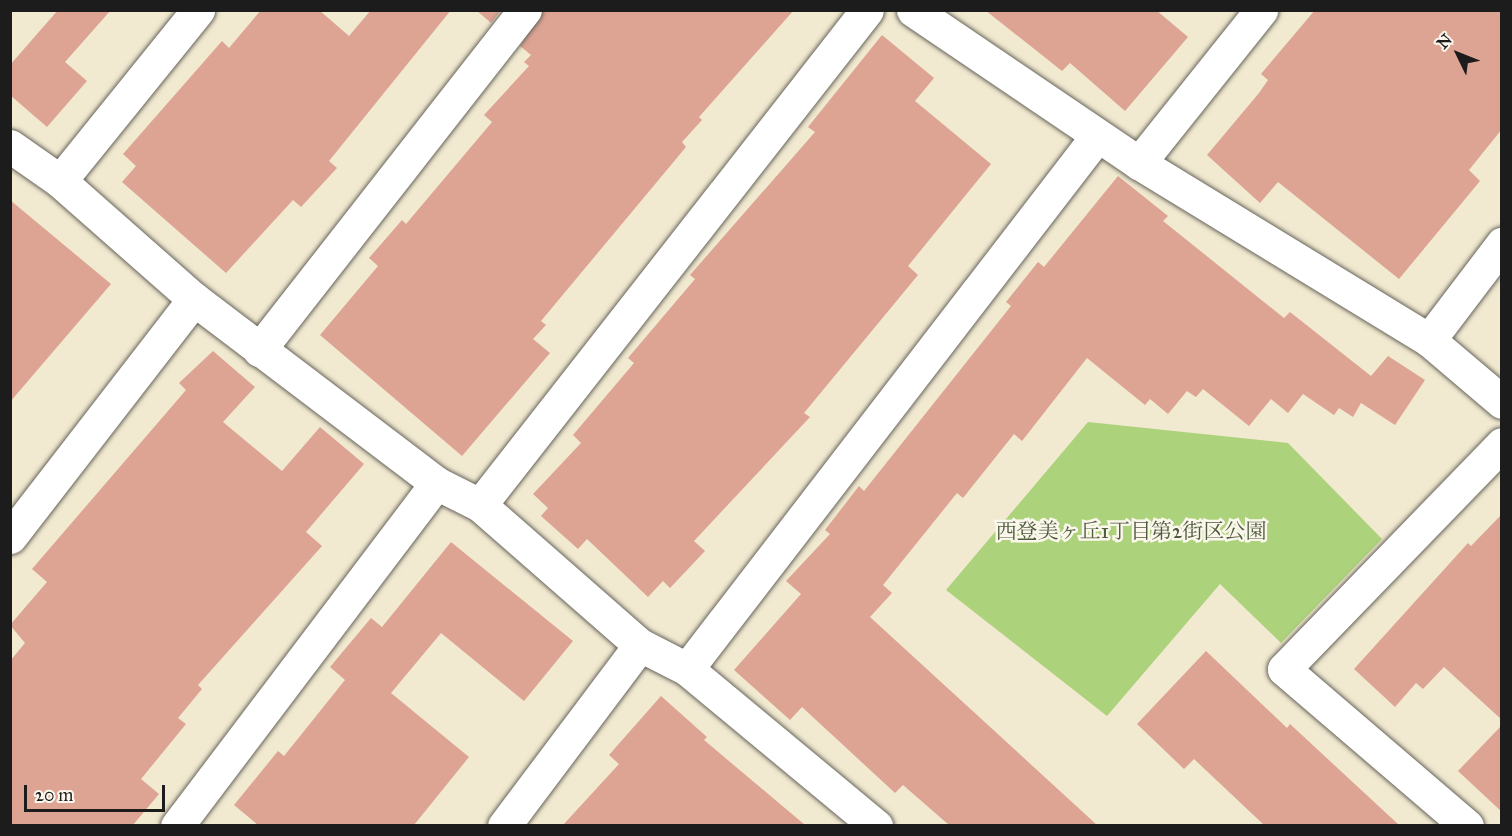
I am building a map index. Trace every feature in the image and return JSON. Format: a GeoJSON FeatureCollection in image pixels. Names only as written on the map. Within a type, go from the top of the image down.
{"type":"FeatureCollection","features":[{"type":"Feature","properties":{"kind":"street"},"geometry":{"type":"LineString","coordinates":[[60,181],[198,10]]}},
{"type":"Feature","properties":{"kind":"street"},"geometry":{"type":"LineString","coordinates":[[259,350],[525,10]]}},
{"type":"Feature","properties":{"kind":"street"},"geometry":{"type":"LineString","coordinates":[[480,505],[867,10]]}},
{"type":"Feature","properties":{"kind":"street"},"geometry":{"type":"LineString","coordinates":[[913,10],[1139,163],[1429,340],[1502,402]]}},
{"type":"Feature","properties":{"kind":"street"},"geometry":{"type":"LineString","coordinates":[[1139,163],[1261,10]]}},
{"type":"Feature","properties":{"kind":"street"},"geometry":{"type":"LineString","coordinates":[[687,669],[1097,136]]}},
{"type":"Feature","properties":{"kind":"street"},"geometry":{"type":"LineString","coordinates":[[10,146],[60,181],[194,299],[259,350],[435,483],[480,505],[640,645],[687,669],[868,823]]}},
{"type":"Feature","properties":{"kind":"street"},"geometry":{"type":"LineString","coordinates":[[1429,340],[1502,244]]}},
{"type":"Feature","properties":{"kind":"street"},"geometry":{"type":"LineString","coordinates":[[10,537],[194,299]]}},
{"type":"Feature","properties":{"kind":"street"},"geometry":{"type":"LineString","coordinates":[[1467,825],[1284,669],[1502,444]]}},
{"type":"Feature","properties":{"kind":"street"},"geometry":{"type":"LineString","coordinates":[[177,825],[435,483]]}},
{"type":"Feature","properties":{"kind":"street"},"geometry":{"type":"LineString","coordinates":[[504,825],[640,645]]}},
{"type":"Feature","properties":{"kind":"green space","name":"西登美ヶ丘1丁目第2街区公園"},"geometry":{"type":"Polygon","coordinates":[[[1088,422],[1288,443],[1382,539],[1281,643],[1220,584],[1107,716],[946,590],[1088,422]]]}},
{"type":"Feature","properties":{"kind":"building"},"geometry":{"type":"Polygon","coordinates":[[[58,10],[111,10],[65,62],[87,81],[47,127],[10,95],[10,65],[58,10]]]}},
{"type":"Feature","properties":{"kind":"building"},"geometry":{"type":"Polygon","coordinates":[[[261,10],[319,10],[349,36],[371,10],[451,10],[329,161],[337,168],[301,207],[293,200],[226,273],[122,182],[136,166],[123,154],[222,41],[229,48],[261,10]]]}},
{"type":"Feature","properties":{"kind":"building"},"geometry":{"type":"Polygon","coordinates":[[[476,10],[501,10],[491,23],[476,10]]]}},
{"type":"Feature","properties":{"kind":"building"},"geometry":{"type":"Polygon","coordinates":[[[543,10],[794,10],[699,117],[702,120],[682,142],[686,147],[541,321],[546,325],[533,339],[550,353],[462,456],[320,335],[378,266],[369,258],[402,220],[406,224],[492,122],[484,115],[529,66],[524,62],[531,55],[520,46],[543,10]]]}},
{"type":"Feature","properties":{"kind":"building"},"geometry":{"type":"Polygon","coordinates":[[[985,10],[1156,10],[1188,37],[1125,111],[1070,63],[1062,71],[985,10]]]}},
{"type":"Feature","properties":{"kind":"building"},"geometry":{"type":"Polygon","coordinates":[[[1315,10],[1502,10],[1502,129],[1469,170],[1480,181],[1399,279],[1278,182],[1260,203],[1207,155],[1268,80],[1261,74],[1315,10]]]}},
{"type":"Feature","properties":{"kind":"building"},"geometry":{"type":"Polygon","coordinates":[[[882,35],[934,78],[915,101],[991,164],[908,266],[918,275],[804,413],[810,417],[694,541],[705,551],[670,588],[663,581],[648,597],[587,539],[578,549],[541,516],[548,508],[533,494],[581,443],[573,435],[634,363],[628,358],[695,279],[690,275],[815,132],[808,127],[882,35]]]}},
{"type":"Feature","properties":{"kind":"building"},"geometry":{"type":"Polygon","coordinates":[[[1118,176],[1168,216],[1163,221],[1284,318],[1290,312],[1371,376],[1388,356],[1425,380],[1395,425],[1361,403],[1353,417],[1339,408],[1334,415],[1303,394],[1288,413],[1271,399],[1249,426],[1203,389],[1196,397],[1187,391],[1168,414],[1150,399],[1145,405],[1087,358],[1022,441],[1014,434],[963,498],[957,493],[883,585],[892,593],[870,617],[1097,825],[949,825],[903,785],[895,793],[802,707],[790,720],[734,670],[801,594],[786,581],[830,534],[825,530],[859,486],[864,491],[1011,306],[1006,302],[1038,262],[1044,267],[1118,176]]]}},
{"type":"Feature","properties":{"kind":"building"},"geometry":{"type":"Polygon","coordinates":[[[10,200],[111,284],[10,402],[10,200]]]}},
{"type":"Feature","properties":{"kind":"building"},"geometry":{"type":"Polygon","coordinates":[[[213,351],[255,387],[223,422],[282,471],[320,427],[364,464],[306,532],[322,546],[198,685],[202,689],[178,718],[186,724],[141,779],[159,794],[133,825],[10,825],[10,661],[25,643],[10,625],[47,582],[32,569],[186,390],[179,383],[213,351]]]}},
{"type":"Feature","properties":{"kind":"building"},"geometry":{"type":"Polygon","coordinates":[[[1502,514],[1502,720],[1444,667],[1423,689],[1416,683],[1395,707],[1354,669],[1468,543],[1471,546],[1502,514]]]}},
{"type":"Feature","properties":{"kind":"building"},"geometry":{"type":"Polygon","coordinates":[[[451,542],[573,641],[524,701],[441,633],[391,693],[469,757],[414,825],[258,825],[234,805],[278,751],[284,756],[345,680],[330,667],[371,618],[382,627],[451,542]]]}},
{"type":"Feature","properties":{"kind":"building"},"geometry":{"type":"Polygon","coordinates":[[[1206,651],[1287,728],[1290,724],[1399,825],[1264,825],[1194,759],[1184,769],[1137,724],[1206,651]]]}},
{"type":"Feature","properties":{"kind":"building"},"geometry":{"type":"Polygon","coordinates":[[[661,696],[707,737],[704,740],[805,825],[563,825],[619,764],[609,755],[661,696]]]}},
{"type":"Feature","properties":{"kind":"building"},"geometry":{"type":"Polygon","coordinates":[[[1502,725],[1502,812],[1458,771],[1502,725]]]}}]}
